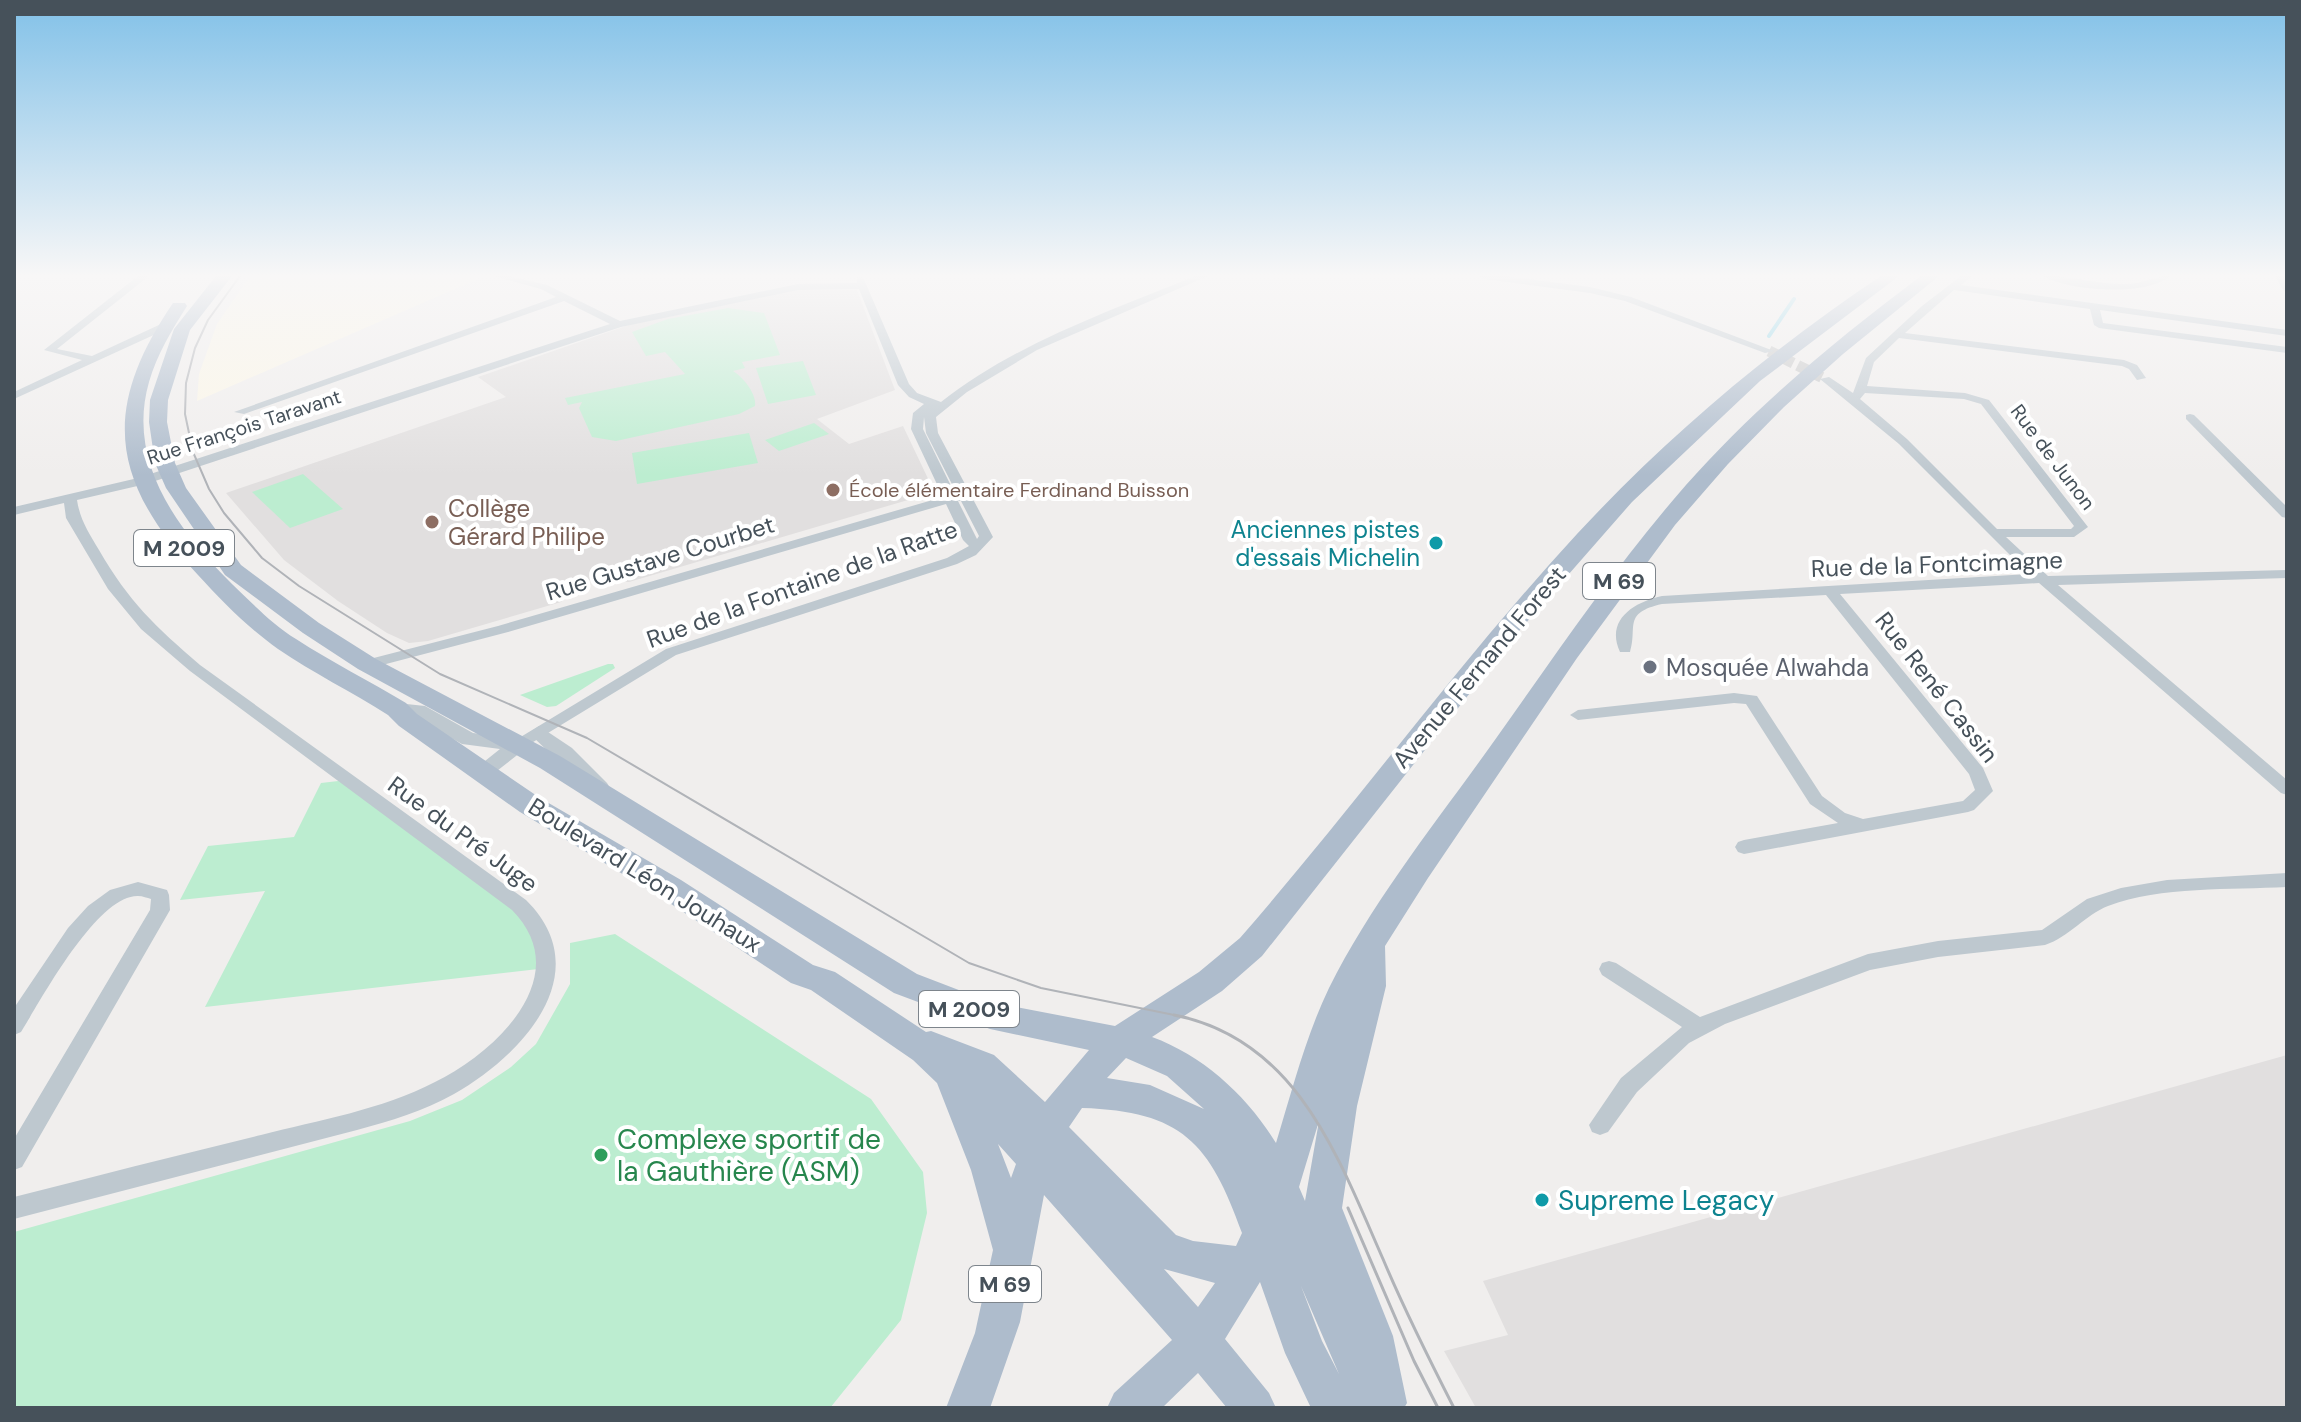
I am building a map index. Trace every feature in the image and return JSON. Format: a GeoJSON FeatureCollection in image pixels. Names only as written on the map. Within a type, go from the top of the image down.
{"type":"FeatureCollection","features":[{"type":"Feature","properties":{"kind":"main road","name":"Boulevard Léon Jouhaux"},"geometry":{"type":"LineString","coordinates":[[156,342],[147,359],[136,396],[134,448],[142,481],[172,535],[246,611],[286,643],[397,709],[481,773],[670,888],[802,974],[823,981],[899,1032]]}},
{"type":"Feature","properties":{"kind":"main road","name":"Boulevard Léon Jouhaux"},"geometry":{"type":"LineString","coordinates":[[176,342],[165,370],[158,422],[168,472],[199,524],[233,570],[311,628],[367,664],[491,733],[529,739],[605,794],[832,935],[850,951],[881,969],[957,1004],[1014,1022],[1121,1041]]}},
{"type":"Feature","properties":{"kind":"main road","name":"Avenue Fernand Forest"},"geometry":{"type":"LineString","coordinates":[[1121,1041],[1216,980],[1251,947],[1550,579],[1660,463],[1797,342]]}},
{"type":"Feature","properties":{"kind":"main road","name":"M 69"},"geometry":{"type":"LineString","coordinates":[[1129,1408],[1174,1369],[1200,1340],[1255,1253],[1280,1190],[1327,1033],[1346,989],[1372,942],[1602,604],[1696,486],[1845,342]]}},
{"type":"Feature","properties":{"kind":"main road"},"geometry":{"type":"LineString","coordinates":[[1372,942],[1370,986],[1339,1106],[1323,1208],[1372,1336],[1386,1408]]}},
{"type":"Feature","properties":{"kind":"main road"},"geometry":{"type":"LineString","coordinates":[[899,1032],[982,1066],[1042,1143],[1176,1257],[1197,1262],[1255,1253]]}},
{"type":"Feature","properties":{"kind":"main road","name":"M 2009"},"geometry":{"type":"LineString","coordinates":[[899,1032],[1042,1143],[1254,1408]]}},
{"type":"Feature","properties":{"kind":"main road","name":"M 69"},"geometry":{"type":"LineString","coordinates":[[968,1408],[984,1372],[999,1321],[1024,1188],[1042,1143],[1073,1092],[1121,1041]]}},
{"type":"Feature","properties":{"kind":"main road","name":"M 2009"},"geometry":{"type":"LineString","coordinates":[[1121,1041],[1169,1060],[1219,1100],[1254,1140],[1280,1190],[1343,1339],[1379,1408]]}},
{"type":"Feature","properties":{"kind":"main road"},"geometry":{"type":"LineString","coordinates":[[951,1071],[990,1170],[1011,1248]]}},
{"type":"Feature","properties":{"kind":"main road"},"geometry":{"type":"LineString","coordinates":[[1073,1092],[1107,1092],[1149,1099],[1186,1115],[1210,1134],[1228,1154],[1241,1178],[1255,1253],[1334,1408]]}},
{"type":"Feature","properties":{"kind":"street"},"geometry":{"type":"LineString","coordinates":[[59,342],[49,350],[91,359]]}},
{"type":"Feature","properties":{"kind":"street"},"geometry":{"type":"LineString","coordinates":[[14,396],[128,342]]}},
{"type":"Feature","properties":{"kind":"street"},"geometry":{"type":"LineString","coordinates":[[240,412],[437,342]]}},
{"type":"Feature","properties":{"kind":"street","name":"Rue François Taravant"},"geometry":{"type":"LineString","coordinates":[[14,511],[142,481],[563,342]]}},
{"type":"Feature","properties":{"kind":"street"},"geometry":{"type":"LineString","coordinates":[[886,342],[904,385],[913,395],[936,405]]}},
{"type":"Feature","properties":{"kind":"street"},"geometry":{"type":"LineString","coordinates":[[936,405],[930,416],[929,428],[986,537],[977,546],[970,540],[950,499],[917,429],[916,418],[936,405],[1046,342]]}},
{"type":"Feature","properties":{"kind":"street"},"geometry":{"type":"LineString","coordinates":[[1746,342],[1769,351]]}},
{"type":"Feature","properties":{"kind":"street"},"geometry":{"type":"LineString","coordinates":[[1857,394],[1866,365],[1889,342]]}},
{"type":"Feature","properties":{"kind":"street"},"geometry":{"type":"LineString","coordinates":[[1957,342],[2124,363],[2133,367],[2141,378]]}},
{"type":"Feature","properties":{"kind":"street"},"geometry":{"type":"LineString","coordinates":[[2230,342],[2287,350]]}},
{"type":"Feature","properties":{"kind":"street"},"geometry":{"type":"LineString","coordinates":[[1825,379],[1857,394],[1993,533],[2287,789]]}},
{"type":"Feature","properties":{"kind":"street","name":"Rue de Junon"},"geometry":{"type":"LineString","coordinates":[[1857,394],[1965,396],[1985,402],[2081,527],[2074,533],[1993,533]]}},
{"type":"Feature","properties":{"kind":"street"},"geometry":{"type":"LineString","coordinates":[[2190,417],[2287,514]]}},
{"type":"Feature","properties":{"kind":"street","name":"Rue Gustave Courbet"},"geometry":{"type":"LineString","coordinates":[[367,664],[503,629],[922,505],[966,496]]}},
{"type":"Feature","properties":{"kind":"street","name":"Rue du Pré Juge"},"geometry":{"type":"LineString","coordinates":[[14,1208],[353,1121],[411,1103],[446,1087],[499,1047],[533,1008],[547,974],[546,942],[531,916],[519,905],[195,668],[146,626],[113,586],[73,518],[70,498]]}},
{"type":"Feature","properties":{"kind":"street","name":"Rue de la Fontaine de la Ratte"},"geometry":{"type":"LineString","coordinates":[[529,739],[671,652],[952,561],[977,546]]}},
{"type":"Feature","properties":{"kind":"street","name":"Rue de la Fontcimagne"},"geometry":{"type":"LineString","coordinates":[[1625,649],[1624,622],[1636,607],[1648,602],[2044,579],[2287,574]]}},
{"type":"Feature","properties":{"kind":"street","name":"Rue René Cassin"},"geometry":{"type":"LineString","coordinates":[[1744,847],[1968,806],[1984,791],[1977,772],[1830,590]]}},
{"type":"Feature","properties":{"kind":"street"},"geometry":{"type":"LineString","coordinates":[[1578,715],[1734,698],[1751,700],[1816,800],[1839,817],[1864,825]]}},
{"type":"Feature","properties":{"kind":"street","name":"Boulevard Léon Jouhaux"},"geometry":{"type":"LineString","coordinates":[[397,709],[418,711],[469,739],[529,739]]}},
{"type":"Feature","properties":{"kind":"street"},"geometry":{"type":"LineString","coordinates":[[481,773],[529,739]]}},
{"type":"Feature","properties":{"kind":"street"},"geometry":{"type":"LineString","coordinates":[[1600,1125],[1629,1085],[1682,1037],[1698,1027],[1868,962],[1914,953],[2045,937],[2059,931],[2086,908],[2118,896],[2287,880]]}},
{"type":"Feature","properties":{"kind":"street"},"geometry":{"type":"LineString","coordinates":[[14,1026],[83,919],[114,897],[131,891],[151,889],[160,895],[160,910],[14,1160]]}},
{"type":"Feature","properties":{"kind":"street"},"geometry":{"type":"LineString","coordinates":[[1609,969],[1698,1027]]}},
{"type":"Feature","properties":{"kind":"shaded area"},"geometry":{"type":"Polygon","coordinates":[[[210,342],[332,342],[197,401],[199,374],[210,342]]]}},
{"type":"Feature","properties":{"kind":"shaded area"},"geometry":{"type":"Polygon","coordinates":[[[578,342],[877,342],[895,390],[817,419],[849,444],[903,426],[932,487],[925,495],[629,582],[604,581],[597,577],[565,590],[570,594],[561,602],[428,641],[409,643],[387,633],[338,601],[284,560],[226,493],[506,397],[478,377],[578,342]]]}},
{"type":"Feature","properties":{"kind":"shaded area"},"geometry":{"type":"Polygon","coordinates":[[[2287,1055],[2287,1408],[1476,1408],[1444,1351],[1508,1335],[1483,1281],[2287,1055]]]}},
{"type":"Feature","properties":{"kind":"green space"},"geometry":{"type":"Polygon","coordinates":[[[638,342],[775,342],[780,355],[742,362],[745,368],[733,371],[748,386],[755,401],[755,406],[739,414],[616,441],[592,437],[579,408],[582,402],[568,405],[565,398],[685,374],[665,352],[646,356],[638,342]]]}},
{"type":"Feature","properties":{"kind":"green space"},"geometry":{"type":"Polygon","coordinates":[[[803,361],[816,395],[768,404],[756,368],[803,361]]]}},
{"type":"Feature","properties":{"kind":"green space"},"geometry":{"type":"Polygon","coordinates":[[[814,423],[829,434],[779,451],[765,440],[814,423]]]}},
{"type":"Feature","properties":{"kind":"green space"},"geometry":{"type":"Polygon","coordinates":[[[749,433],[758,463],[637,484],[632,453],[749,433]]]}},
{"type":"Feature","properties":{"kind":"green space"},"geometry":{"type":"Polygon","coordinates":[[[303,474],[343,509],[290,528],[252,492],[303,474]]]}},
{"type":"Feature","properties":{"kind":"green space"},"geometry":{"type":"Polygon","coordinates":[[[613,664],[615,668],[556,706],[547,707],[520,695],[613,664]]]}},
{"type":"Feature","properties":{"kind":"green space"},"geometry":{"type":"Polygon","coordinates":[[[347,780],[519,905],[547,968],[205,1007],[265,891],[180,900],[208,846],[294,837],[321,783],[347,780]]]}},
{"type":"Feature","properties":{"kind":"green space","name":"Complexe sportif de la Gauthière (ASM)"},"geometry":{"type":"Polygon","coordinates":[[[615,934],[871,1099],[923,1172],[927,1213],[901,1320],[830,1408],[14,1408],[14,1232],[410,1121],[462,1100],[511,1067],[536,1044],[570,984],[570,943],[615,934]]]}},
{"type":"Feature","properties":{"kind":"tunnel"},"geometry":{"type":"LineString","coordinates":[[1769,351],[1825,379]]}},
{"type":"Feature","properties":{"kind":"tram line"},"geometry":{"type":"LineString","coordinates":[[198,342],[186,383],[185,414],[193,452],[209,489],[224,513],[262,558],[299,586],[440,674],[587,738],[969,963],[1041,988],[1184,1017]]}},
{"type":"Feature","properties":{"kind":"tram line"},"geometry":{"type":"LineString","coordinates":[[1174,1015],[1216,1028],[1252,1049],[1282,1076],[1308,1108],[1349,1181],[1408,1315],[1454,1408]]}},
{"type":"Feature","properties":{"kind":"tram line"},"geometry":{"type":"LineString","coordinates":[[1348,1208],[1414,1361],[1438,1408]]}},
{"type":"Feature","properties":{"kind":"place","name":"École élémentaire Ferdinand Buisson"},"geometry":{"type":"Point","coordinates":[833,490]}},
{"type":"Feature","properties":{"kind":"place","name":"Collège Gérard Philipe"},"geometry":{"type":"Point","coordinates":[432,522]}},
{"type":"Feature","properties":{"kind":"place","name":"Anciennes pistes d'essais Michelin"},"geometry":{"type":"Point","coordinates":[1436,543]}},
{"type":"Feature","properties":{"kind":"place","name":"Mosquée Alwahda"},"geometry":{"type":"Point","coordinates":[1650,667]}},
{"type":"Feature","properties":{"kind":"place","name":"Complexe sportif de la Gauthière (ASM)"},"geometry":{"type":"Point","coordinates":[601,1155]}},
{"type":"Feature","properties":{"kind":"place","name":"Supreme Legacy"},"geometry":{"type":"Point","coordinates":[1542,1200]}}]}
